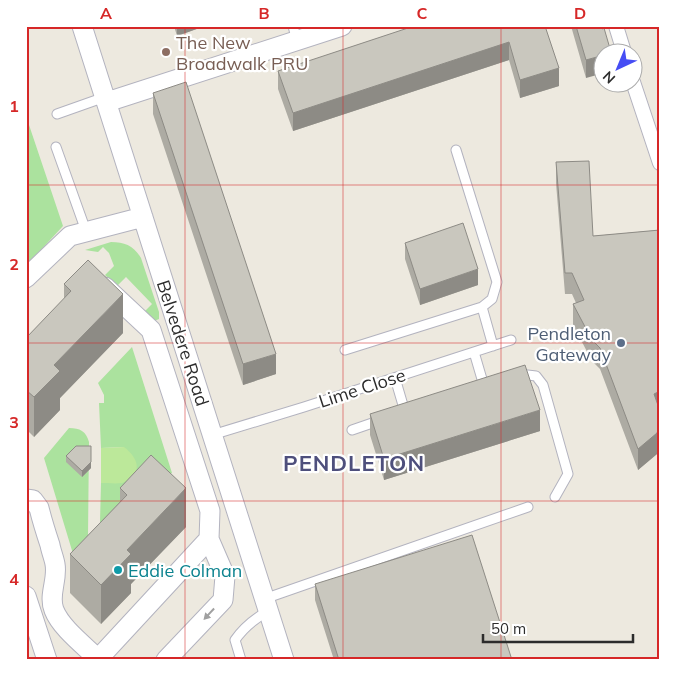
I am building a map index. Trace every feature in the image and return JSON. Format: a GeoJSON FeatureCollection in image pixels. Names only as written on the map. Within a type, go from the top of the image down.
{"type":"FeatureCollection","features":[{"type":"Feature","properties":{"kind":"street","name":"Belvedere Road"},"geometry":{"type":"LineString","coordinates":[[82,26],[284,660]]}},
{"type":"Feature","properties":{"kind":"street"},"geometry":{"type":"LineString","coordinates":[[106,100],[295,34],[342,26]]}},
{"type":"Feature","properties":{"kind":"street"},"geometry":{"type":"LineString","coordinates":[[616,26],[621,42]]}},
{"type":"Feature","properties":{"kind":"street"},"geometry":{"type":"LineString","coordinates":[[636,92],[660,163]]}},
{"type":"Feature","properties":{"kind":"street"},"geometry":{"type":"LineString","coordinates":[[26,278],[70,236],[142,216]]}},
{"type":"Feature","properties":{"kind":"street"},"geometry":{"type":"LineString","coordinates":[[91,273],[151,330],[210,511],[209,539],[225,576],[223,600],[166,660]]}},
{"type":"Feature","properties":{"kind":"street"},"geometry":{"type":"LineString","coordinates":[[26,499],[34,500],[39,508],[55,564],[56,575],[52,594],[54,610],[64,626],[99,660],[209,539]]}},
{"type":"Feature","properties":{"kind":"street"},"geometry":{"type":"LineString","coordinates":[[26,596],[46,660]]}},
{"type":"Feature","properties":{"kind":"lane"},"geometry":{"type":"LineString","coordinates":[[57,114],[106,100]]}},
{"type":"Feature","properties":{"kind":"lane"},"geometry":{"type":"LineString","coordinates":[[56,147],[86,231]]}},
{"type":"Feature","properties":{"kind":"lane"},"geometry":{"type":"LineString","coordinates":[[345,350],[482,307],[492,299],[497,282],[456,150]]}},
{"type":"Feature","properties":{"kind":"lane"},"geometry":{"type":"LineString","coordinates":[[482,307],[493,346]]}},
{"type":"Feature","properties":{"kind":"lane","name":"Lime Close"},"geometry":{"type":"LineString","coordinates":[[212,436],[511,340]]}},
{"type":"Feature","properties":{"kind":"lane"},"geometry":{"type":"LineString","coordinates":[[474,352],[484,386]]}},
{"type":"Feature","properties":{"kind":"lane"},"geometry":{"type":"LineString","coordinates":[[512,377],[521,374],[536,376],[543,385],[568,474],[555,497]]}},
{"type":"Feature","properties":{"kind":"lane"},"geometry":{"type":"LineString","coordinates":[[352,430],[401,414],[395,378]]}},
{"type":"Feature","properties":{"kind":"lane"},"geometry":{"type":"LineString","coordinates":[[241,660],[235,640],[266,605],[528,508]]}},
{"type":"Feature","properties":{"kind":"green space"},"geometry":{"type":"Polygon","coordinates":[[[26,116],[63,226],[26,266],[26,116]]]}},
{"type":"Feature","properties":{"kind":"green space"},"geometry":{"type":"Polygon","coordinates":[[[111,242],[129,246],[141,258],[159,312],[159,319],[152,322],[143,313],[152,304],[126,277],[117,286],[105,275],[114,266],[109,253],[103,247],[98,252],[85,250],[111,242]]]}},
{"type":"Feature","properties":{"kind":"green space"},"geometry":{"type":"Polygon","coordinates":[[[132,347],[172,473],[164,476],[112,522],[100,522],[101,483],[122,483],[124,447],[101,448],[99,403],[104,403],[104,395],[98,383],[132,347]]]}},
{"type":"Feature","properties":{"kind":"green space"},"geometry":{"type":"Polygon","coordinates":[[[69,428],[82,431],[89,442],[88,536],[77,567],[44,458],[69,428]]]}},
{"type":"Feature","properties":{"kind":"green space"},"geometry":{"type":"Polygon","coordinates":[[[124,447],[136,460],[137,469],[135,473],[122,483],[101,483],[101,448],[124,447]]]}},
{"type":"Feature","properties":{"kind":"building"},"geometry":{"type":"Polygon","coordinates":[[[414,26],[545,26],[559,68],[520,80],[509,42],[293,113],[278,71],[414,26]]]}},
{"type":"Feature","properties":{"kind":"building"},"geometry":{"type":"Polygon","coordinates":[[[576,26],[601,26],[602,29],[604,28],[608,42],[594,42],[594,58],[586,60],[576,26]]]}},
{"type":"Feature","properties":{"kind":"building"},"geometry":{"type":"Polygon","coordinates":[[[186,82],[276,354],[243,364],[153,93],[186,82]]]}},
{"type":"Feature","properties":{"kind":"building","name":"Pendleton Gateway"},"geometry":{"type":"Polygon","coordinates":[[[589,161],[593,236],[660,230],[660,391],[654,394],[660,411],[660,425],[657,433],[638,449],[600,348],[592,340],[573,304],[584,300],[572,273],[565,273],[556,162],[589,161]]]}},
{"type":"Feature","properties":{"kind":"building"},"geometry":{"type":"Polygon","coordinates":[[[463,223],[478,269],[420,289],[405,243],[463,223]]]}},
{"type":"Feature","properties":{"kind":"building"},"geometry":{"type":"Polygon","coordinates":[[[88,260],[123,294],[54,365],[60,371],[34,397],[26,390],[26,338],[71,291],[64,284],[88,260]]]}},
{"type":"Feature","properties":{"kind":"building"},"geometry":{"type":"Polygon","coordinates":[[[525,365],[540,410],[384,459],[370,414],[525,365]]]}},
{"type":"Feature","properties":{"kind":"building"},"geometry":{"type":"Polygon","coordinates":[[[76,446],[91,446],[91,462],[82,471],[66,456],[76,446]]]}},
{"type":"Feature","properties":{"kind":"building"},"geometry":{"type":"Polygon","coordinates":[[[151,455],[186,488],[127,550],[131,554],[101,585],[70,554],[127,495],[120,488],[151,455]]]}},
{"type":"Feature","properties":{"kind":"building"},"geometry":{"type":"Polygon","coordinates":[[[472,535],[512,660],[339,660],[315,584],[472,535]]]}},
{"type":"Feature","properties":{"kind":"place","name":"The New Broadwalk PRU"},"geometry":{"type":"Point","coordinates":[166,52]}},
{"type":"Feature","properties":{"kind":"place","name":"Pendleton Gateway"},"geometry":{"type":"Point","coordinates":[621,343]}},
{"type":"Feature","properties":{"kind":"place","name":"Eddie Colman"},"geometry":{"type":"Point","coordinates":[118,570]}},
{"type":"Feature","properties":{"kind":"district","name":"PENDLETON"},"geometry":{"type":"Point","coordinates":[354,463]}}]}
